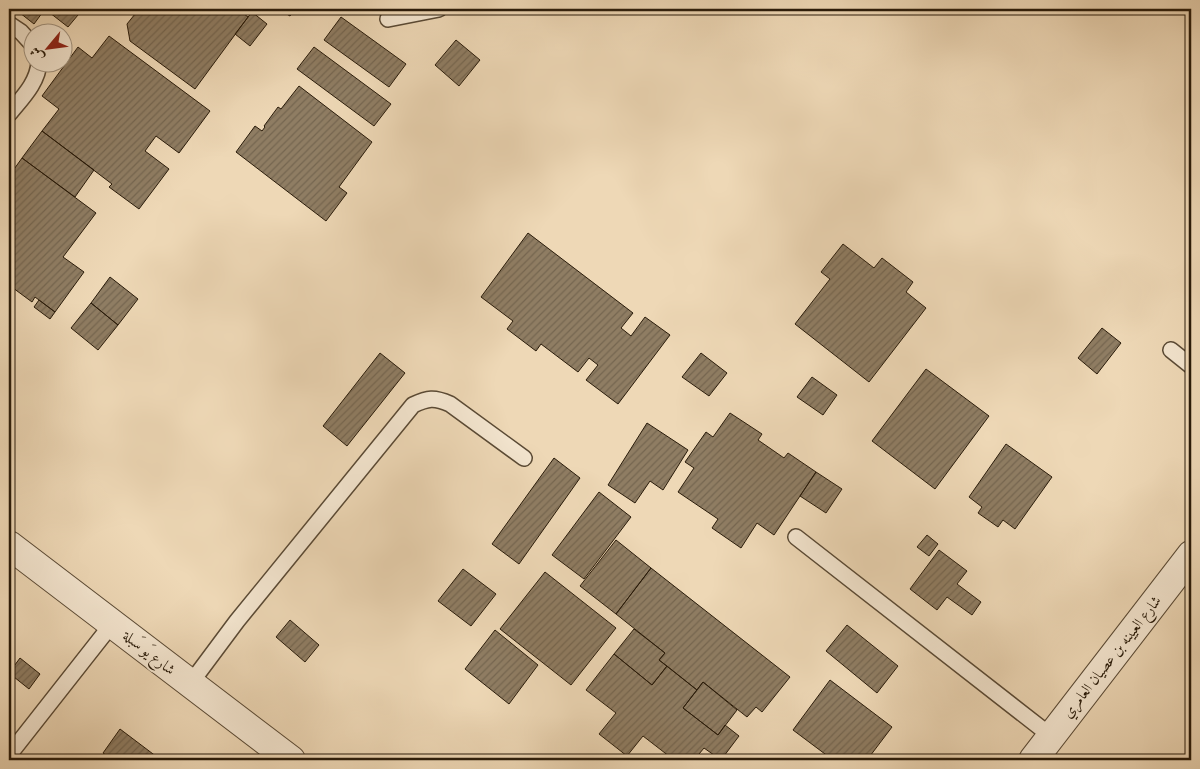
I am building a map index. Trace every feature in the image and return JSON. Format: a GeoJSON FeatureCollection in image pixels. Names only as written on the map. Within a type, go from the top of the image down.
{"type":"FeatureCollection","features":[{"type":"Feature","properties":{"kind":"street","name":"شارع يَو سَبلة"},"geometry":{"type":"LineString","coordinates":[[9,545],[291,760]]}},
{"type":"Feature","properties":{"kind":"street","name":"شارع العيينه بن عصيان العامري"},"geometry":{"type":"LineString","coordinates":[[1033,760],[1191,554]]}},
{"type":"Feature","properties":{"kind":"lane"},"geometry":{"type":"LineString","coordinates":[[388,19],[439,9]]}},
{"type":"Feature","properties":{"kind":"lane"},"geometry":{"type":"LineString","coordinates":[[9,24],[22,33]]}},
{"type":"Feature","properties":{"kind":"lane"},"geometry":{"type":"LineString","coordinates":[[9,114],[34,81],[38,72]]}},
{"type":"Feature","properties":{"kind":"lane"},"geometry":{"type":"LineString","coordinates":[[1171,350],[1191,366]]}},
{"type":"Feature","properties":{"kind":"lane"},"geometry":{"type":"LineString","coordinates":[[190,684],[237,621],[413,405],[424,400],[437,398],[450,404],[524,458]]}},
{"type":"Feature","properties":{"kind":"lane"},"geometry":{"type":"LineString","coordinates":[[796,537],[1051,736]]}},
{"type":"Feature","properties":{"kind":"lane"},"geometry":{"type":"LineString","coordinates":[[9,755],[112,624]]}},
{"type":"Feature","properties":{"kind":"building"},"geometry":{"type":"Polygon","coordinates":[[[15,9],[45,9],[35,22],[31,22],[15,9]]]}},
{"type":"Feature","properties":{"kind":"building"},"geometry":{"type":"Polygon","coordinates":[[[45,9],[83,9],[72,22],[62,22],[45,9]]]}},
{"type":"Feature","properties":{"kind":"building"},"geometry":{"type":"Polygon","coordinates":[[[139,9],[238,9],[248,17],[195,89],[130,41],[127,24],[139,9]]]}},
{"type":"Feature","properties":{"kind":"building"},"geometry":{"type":"Polygon","coordinates":[[[278,9],[295,9],[290,16],[278,9]]]}},
{"type":"Feature","properties":{"kind":"building"},"geometry":{"type":"Polygon","coordinates":[[[252,12],[267,24],[250,46],[235,34],[252,12]]]}},
{"type":"Feature","properties":{"kind":"building"},"geometry":{"type":"Polygon","coordinates":[[[341,17],[406,64],[389,87],[324,40],[341,17]]]}},
{"type":"Feature","properties":{"kind":"building"},"geometry":{"type":"Polygon","coordinates":[[[109,36],[210,111],[179,153],[156,136],[145,151],[169,169],[139,209],[109,187],[112,184],[42,131],[59,109],[42,96],[60,72],[72,72],[72,55],[78,47],[92,58],[109,36]]]}},
{"type":"Feature","properties":{"kind":"building"},"geometry":{"type":"Polygon","coordinates":[[[456,40],[480,60],[459,86],[435,65],[456,40]]]}},
{"type":"Feature","properties":{"kind":"building"},"geometry":{"type":"Polygon","coordinates":[[[314,47],[391,104],[374,126],[297,69],[314,47]]]}},
{"type":"Feature","properties":{"kind":"building"},"geometry":{"type":"Polygon","coordinates":[[[299,86],[372,142],[339,187],[347,193],[326,221],[236,152],[255,126],[262,131],[278,107],[281,109],[299,86]]]}},
{"type":"Feature","properties":{"kind":"building"},"geometry":{"type":"Polygon","coordinates":[[[42,131],[94,170],[75,197],[22,158],[42,131]]]}},
{"type":"Feature","properties":{"kind":"building"},"geometry":{"type":"Polygon","coordinates":[[[22,158],[96,213],[63,257],[84,272],[55,312],[35,297],[32,302],[9,285],[9,170],[12,172],[22,158]]]}},
{"type":"Feature","properties":{"kind":"building"},"geometry":{"type":"Polygon","coordinates":[[[528,233],[633,313],[621,328],[631,336],[645,317],[670,335],[618,404],[586,380],[598,365],[589,358],[578,372],[541,344],[536,351],[507,329],[513,321],[481,297],[528,233]]]}},
{"type":"Feature","properties":{"kind":"building"},"geometry":{"type":"Polygon","coordinates":[[[843,244],[874,268],[882,258],[913,282],[906,292],[926,308],[869,382],[795,324],[830,279],[821,272],[843,244]]]}},
{"type":"Feature","properties":{"kind":"building"},"geometry":{"type":"Polygon","coordinates":[[[110,277],[138,299],[118,325],[91,303],[110,277]]]}},
{"type":"Feature","properties":{"kind":"building"},"geometry":{"type":"Polygon","coordinates":[[[39,300],[55,312],[50,319],[34,307],[39,300]]]}},
{"type":"Feature","properties":{"kind":"building"},"geometry":{"type":"Polygon","coordinates":[[[91,303],[118,325],[98,350],[71,328],[91,303]]]}},
{"type":"Feature","properties":{"kind":"building"},"geometry":{"type":"Polygon","coordinates":[[[1102,328],[1121,343],[1097,374],[1078,358],[1102,328]]]}},
{"type":"Feature","properties":{"kind":"building"},"geometry":{"type":"Polygon","coordinates":[[[380,353],[405,373],[347,446],[323,426],[380,353]]]}},
{"type":"Feature","properties":{"kind":"building"},"geometry":{"type":"Polygon","coordinates":[[[701,353],[727,373],[709,396],[682,377],[701,353]]]}},
{"type":"Feature","properties":{"kind":"building"},"geometry":{"type":"Polygon","coordinates":[[[926,369],[989,416],[935,489],[872,441],[926,369]]]}},
{"type":"Feature","properties":{"kind":"building"},"geometry":{"type":"Polygon","coordinates":[[[812,377],[837,395],[823,415],[797,397],[812,377]]]}},
{"type":"Feature","properties":{"kind":"building"},"geometry":{"type":"Polygon","coordinates":[[[730,413],[762,434],[758,440],[784,458],[788,453],[816,472],[774,535],[757,523],[741,548],[712,528],[718,519],[678,492],[694,468],[685,462],[706,432],[713,437],[730,413]]]}},
{"type":"Feature","properties":{"kind":"building"},"geometry":{"type":"Polygon","coordinates":[[[647,423],[688,450],[663,490],[650,481],[635,503],[608,485],[647,423]]]}},
{"type":"Feature","properties":{"kind":"building"},"geometry":{"type":"Polygon","coordinates":[[[1006,444],[1052,477],[1015,529],[1003,520],[998,527],[978,513],[982,507],[969,497],[1006,444]]]}},
{"type":"Feature","properties":{"kind":"building"},"geometry":{"type":"Polygon","coordinates":[[[554,458],[580,478],[519,564],[492,544],[554,458]]]}},
{"type":"Feature","properties":{"kind":"building"},"geometry":{"type":"Polygon","coordinates":[[[816,472],[842,489],[826,513],[800,496],[816,472]]]}},
{"type":"Feature","properties":{"kind":"building"},"geometry":{"type":"Polygon","coordinates":[[[599,492],[631,517],[584,579],[552,555],[599,492]]]}},
{"type":"Feature","properties":{"kind":"building"},"geometry":{"type":"Polygon","coordinates":[[[927,535],[938,544],[929,556],[917,547],[927,535]]]}},
{"type":"Feature","properties":{"kind":"building"},"geometry":{"type":"Polygon","coordinates":[[[616,540],[651,568],[616,614],[580,586],[616,540]]]}},
{"type":"Feature","properties":{"kind":"building"},"geometry":{"type":"Polygon","coordinates":[[[939,550],[967,571],[957,584],[981,602],[972,615],[947,597],[937,610],[910,589],[939,550]]]}},
{"type":"Feature","properties":{"kind":"building"},"geometry":{"type":"Polygon","coordinates":[[[651,568],[790,677],[762,712],[756,707],[747,717],[703,682],[697,690],[659,660],[665,653],[616,614],[651,568]]]}},
{"type":"Feature","properties":{"kind":"building"},"geometry":{"type":"Polygon","coordinates":[[[463,569],[496,594],[471,626],[438,601],[463,569]]]}},
{"type":"Feature","properties":{"kind":"building"},"geometry":{"type":"Polygon","coordinates":[[[545,572],[616,628],[571,685],[500,629],[545,572]]]}},
{"type":"Feature","properties":{"kind":"building"},"geometry":{"type":"Polygon","coordinates":[[[290,620],[319,645],[305,662],[276,637],[290,620]]]}},
{"type":"Feature","properties":{"kind":"building"},"geometry":{"type":"Polygon","coordinates":[[[847,625],[898,666],[877,693],[826,651],[847,625]]]}},
{"type":"Feature","properties":{"kind":"building"},"geometry":{"type":"Polygon","coordinates":[[[634,629],[665,653],[659,660],[667,666],[652,685],[614,654],[634,629]]]}},
{"type":"Feature","properties":{"kind":"building"},"geometry":{"type":"Polygon","coordinates":[[[495,630],[538,665],[509,704],[465,669],[495,630]]]}},
{"type":"Feature","properties":{"kind":"building"},"geometry":{"type":"Polygon","coordinates":[[[614,654],[652,685],[667,666],[697,690],[683,708],[718,735],[725,725],[739,736],[721,760],[704,748],[694,760],[674,760],[643,736],[627,756],[599,734],[616,713],[586,690],[614,654]]]}},
{"type":"Feature","properties":{"kind":"building"},"geometry":{"type":"Polygon","coordinates":[[[20,658],[40,674],[29,689],[9,673],[20,658]]]}},
{"type":"Feature","properties":{"kind":"building"},"geometry":{"type":"Polygon","coordinates":[[[830,680],[892,727],[867,760],[833,760],[793,730],[830,680]]]}},
{"type":"Feature","properties":{"kind":"building"},"geometry":{"type":"Polygon","coordinates":[[[703,682],[737,710],[718,735],[683,708],[703,682]]]}},
{"type":"Feature","properties":{"kind":"building"},"geometry":{"type":"Polygon","coordinates":[[[120,729],[161,760],[113,760],[103,753],[120,729]]]}}]}
